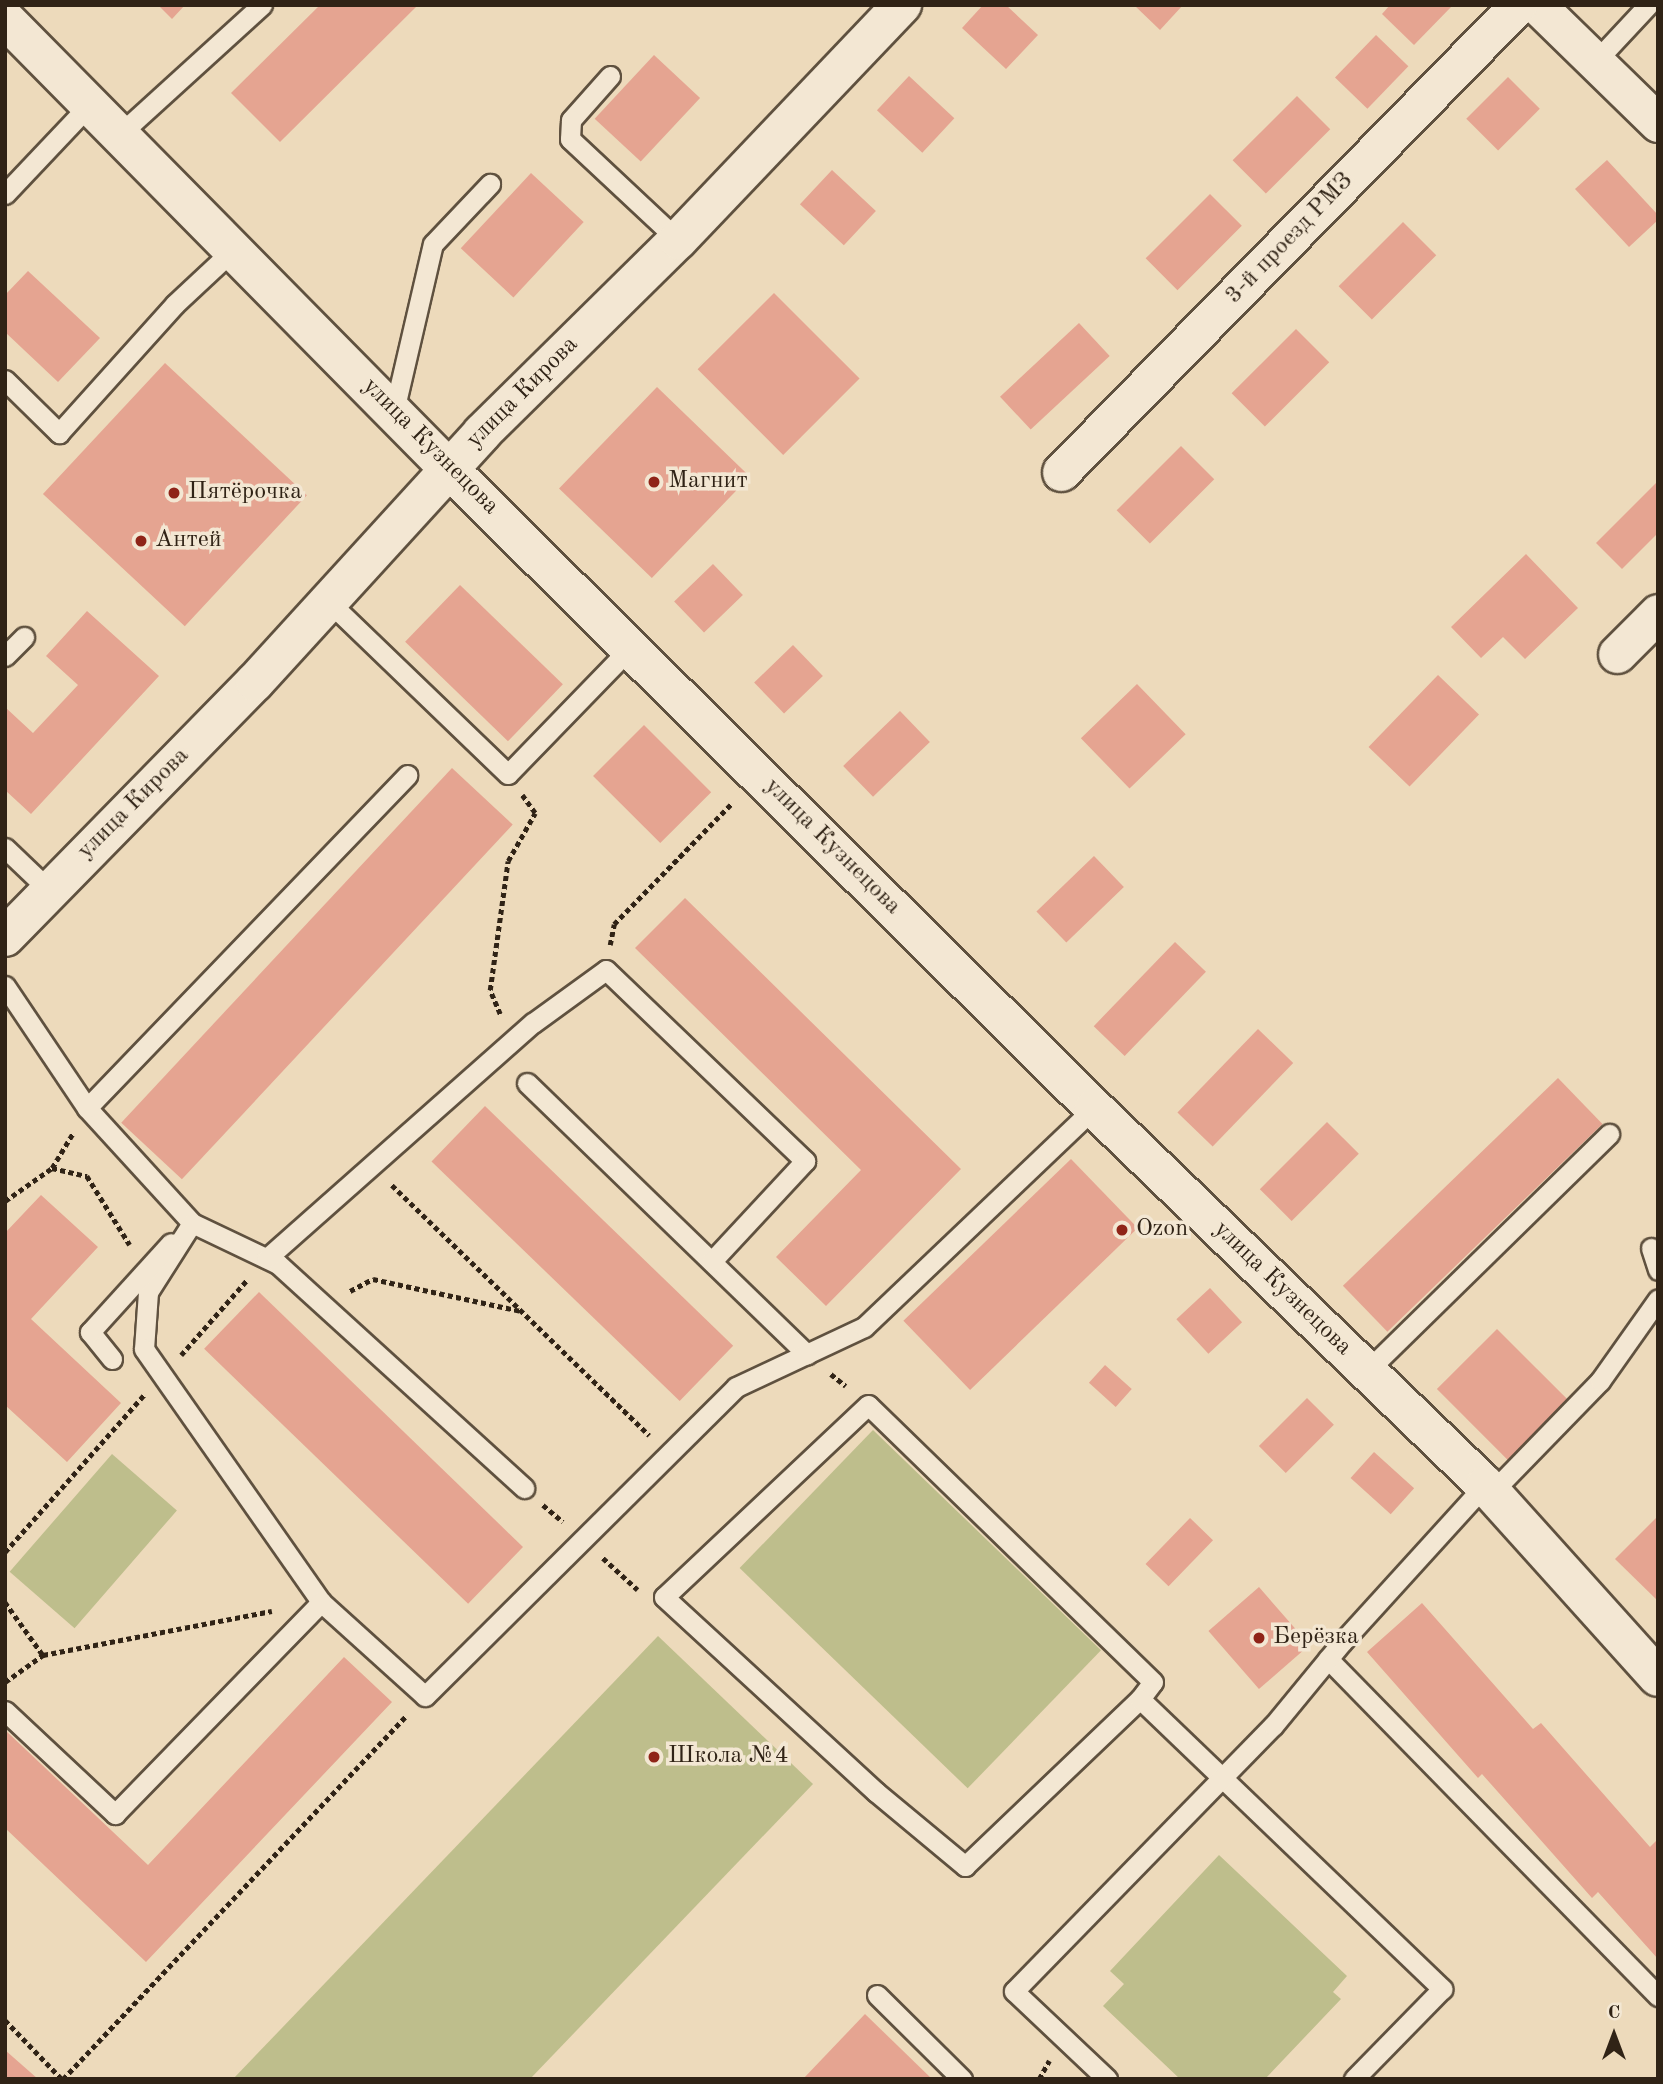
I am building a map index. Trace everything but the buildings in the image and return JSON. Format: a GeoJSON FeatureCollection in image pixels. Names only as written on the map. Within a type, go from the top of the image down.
{"type":"FeatureCollection","features":[{"type":"Feature","properties":{"kind":"main road","name":"улица Кирова"},"geometry":{"type":"LineString","coordinates":[[5,937],[255,682],[448,468],[678,240],[902,5]]}},
{"type":"Feature","properties":{"kind":"main road","name":"улица Кузнецова"},"geometry":{"type":"LineString","coordinates":[[5,19],[448,468],[1094,1108],[1488,1489],[1658,1677]]}},
{"type":"Feature","properties":{"kind":"street","name":"3-й проезд РМЗ"},"geometry":{"type":"LineString","coordinates":[[1061,472],[1518,5]]}},
{"type":"Feature","properties":{"kind":"street"},"geometry":{"type":"LineString","coordinates":[[1537,5],[1594,63],[1652,107]]}},
{"type":"Feature","properties":{"kind":"street"},"geometry":{"type":"LineString","coordinates":[[1617,654],[1658,613]]}},
{"type":"Feature","properties":{"kind":"lane"},"geometry":{"type":"LineString","coordinates":[[120,134],[262,5]]}},
{"type":"Feature","properties":{"kind":"lane"},"geometry":{"type":"LineString","coordinates":[[1594,63],[1648,5]]}},
{"type":"Feature","properties":{"kind":"lane"},"geometry":{"type":"LineString","coordinates":[[610,76],[571,120],[570,139],[678,240]]}},
{"type":"Feature","properties":{"kind":"lane"},"geometry":{"type":"LineString","coordinates":[[5,194],[90,104]]}},
{"type":"Feature","properties":{"kind":"lane"},"geometry":{"type":"LineString","coordinates":[[394,411],[433,244],[490,184]]}},
{"type":"Feature","properties":{"kind":"lane"},"geometry":{"type":"LineString","coordinates":[[5,380],[59,433],[175,304],[234,249]]}},
{"type":"Feature","properties":{"kind":"lane"},"geometry":{"type":"LineString","coordinates":[[327,600],[508,774],[631,647]]}},
{"type":"Feature","properties":{"kind":"lane"},"geometry":{"type":"LineString","coordinates":[[5,656],[24,637]]}},
{"type":"Feature","properties":{"kind":"lane"},"geometry":{"type":"LineString","coordinates":[[87,1108],[407,775]]}},
{"type":"Feature","properties":{"kind":"lane"},"geometry":{"type":"LineString","coordinates":[[5,848],[49,890]]}},
{"type":"Feature","properties":{"kind":"lane"},"geometry":{"type":"LineString","coordinates":[[267,1258],[513,1041],[606,970],[805,1161],[712,1261]]}},
{"type":"Feature","properties":{"kind":"lane"},"geometry":{"type":"LineString","coordinates":[[5,986],[87,1108],[192,1223],[278,1264],[524,1488]]}},
{"type":"Feature","properties":{"kind":"lane"},"geometry":{"type":"LineString","coordinates":[[527,1083],[807,1354]]}},
{"type":"Feature","properties":{"kind":"lane"},"geometry":{"type":"LineString","coordinates":[[192,1223],[148,1292],[144,1349],[321,1602],[425,1696],[736,1387],[864,1327],[1094,1108]]}},
{"type":"Feature","properties":{"kind":"lane"},"geometry":{"type":"LineString","coordinates":[[1367,1371],[1609,1134]]}},
{"type":"Feature","properties":{"kind":"lane"},"geometry":{"type":"LineString","coordinates":[[112,1359],[89,1332],[145,1269],[192,1223]]}},
{"type":"Feature","properties":{"kind":"lane"},"geometry":{"type":"LineString","coordinates":[[1651,1248],[1658,1270]]}},
{"type":"Feature","properties":{"kind":"lane"},"geometry":{"type":"LineString","coordinates":[[1107,2079],[1014,1991],[1224,1778],[1273,1726],[1328,1659],[1488,1489],[1600,1381],[1658,1299]]}},
{"type":"Feature","properties":{"kind":"lane"},"geometry":{"type":"LineString","coordinates":[[868,1405],[1153,1682],[1140,1699],[965,1866],[876,1792],[676,1608],[664,1597],[868,1405]]}},
{"type":"Feature","properties":{"kind":"lane"},"geometry":{"type":"LineString","coordinates":[[5,1711],[115,1814],[321,1602]]}},
{"type":"Feature","properties":{"kind":"lane"},"geometry":{"type":"LineString","coordinates":[[1328,1659],[1658,1996]]}},
{"type":"Feature","properties":{"kind":"lane"},"geometry":{"type":"LineString","coordinates":[[1140,1699],[1442,1989],[1354,2079]]}},
{"type":"Feature","properties":{"kind":"lane"},"geometry":{"type":"LineString","coordinates":[[877,1995],[962,2079]]}},
{"type":"Feature","properties":{"kind":"path"},"geometry":{"type":"LineString","coordinates":[[508,774],[535,813],[508,861],[490,990],[513,1041]]}},
{"type":"Feature","properties":{"kind":"path"},"geometry":{"type":"LineString","coordinates":[[606,970],[614,924],[759,775]]}},
{"type":"Feature","properties":{"kind":"path"},"geometry":{"type":"LineString","coordinates":[[5,1201],[52,1168],[87,1108]]}},
{"type":"Feature","properties":{"kind":"path"},"geometry":{"type":"LineString","coordinates":[[372,1165],[667,1453]]}},
{"type":"Feature","properties":{"kind":"path"},"geometry":{"type":"LineString","coordinates":[[52,1168],[87,1176],[145,1269]]}},
{"type":"Feature","properties":{"kind":"path"},"geometry":{"type":"LineString","coordinates":[[5,1552],[267,1258]]}},
{"type":"Feature","properties":{"kind":"path"},"geometry":{"type":"LineString","coordinates":[[373,1279],[522,1311]]}},
{"type":"Feature","properties":{"kind":"path"},"geometry":{"type":"LineString","coordinates":[[807,1354],[868,1405]]}},
{"type":"Feature","properties":{"kind":"path"},"geometry":{"type":"LineString","coordinates":[[524,1488],[654,1606],[676,1608]]}},
{"type":"Feature","properties":{"kind":"path"},"geometry":{"type":"LineString","coordinates":[[5,1602],[43,1655]]}},
{"type":"Feature","properties":{"kind":"path"},"geometry":{"type":"LineString","coordinates":[[5,1682],[43,1655],[321,1602]]}},
{"type":"Feature","properties":{"kind":"path"},"geometry":{"type":"LineString","coordinates":[[5,2020],[63,2079],[425,1696]]}},
{"type":"Feature","properties":{"kind":"green space"},"geometry":{"type":"Polygon","coordinates":[[[873,1430],[1101,1650],[968,1788],[740,1568],[873,1430]]]}},
{"type":"Feature","properties":{"kind":"green space"},"geometry":{"type":"Polygon","coordinates":[[[112,1454],[177,1510],[75,1628],[10,1572],[112,1454]]]}},
{"type":"Feature","properties":{"kind":"green space"},"geometry":{"type":"Polygon","coordinates":[[[658,1636],[813,1784],[530,2079],[233,2079],[658,1636]]]}},
{"type":"Feature","properties":{"kind":"green space"},"geometry":{"type":"Polygon","coordinates":[[[1219,1855],[1347,1976],[1333,1992],[1341,1999],[1265,2079],[1180,2079],[1103,2006],[1124,1984],[1110,1971],[1219,1855]]]}},
{"type":"Feature","properties":{"kind":"place","name":"Магнит"},"geometry":{"type":"Point","coordinates":[654,482]}},
{"type":"Feature","properties":{"kind":"place","name":"Пятёрочка"},"geometry":{"type":"Point","coordinates":[174,493]}},
{"type":"Feature","properties":{"kind":"place","name":"Антей"},"geometry":{"type":"Point","coordinates":[141,541]}},
{"type":"Feature","properties":{"kind":"place","name":"Ozon"},"geometry":{"type":"Point","coordinates":[1122,1230]}},
{"type":"Feature","properties":{"kind":"place","name":"Берёзка"},"geometry":{"type":"Point","coordinates":[1259,1638]}},
{"type":"Feature","properties":{"kind":"place","name":"Школа №4"},"geometry":{"type":"Point","coordinates":[654,1757]}}]}
